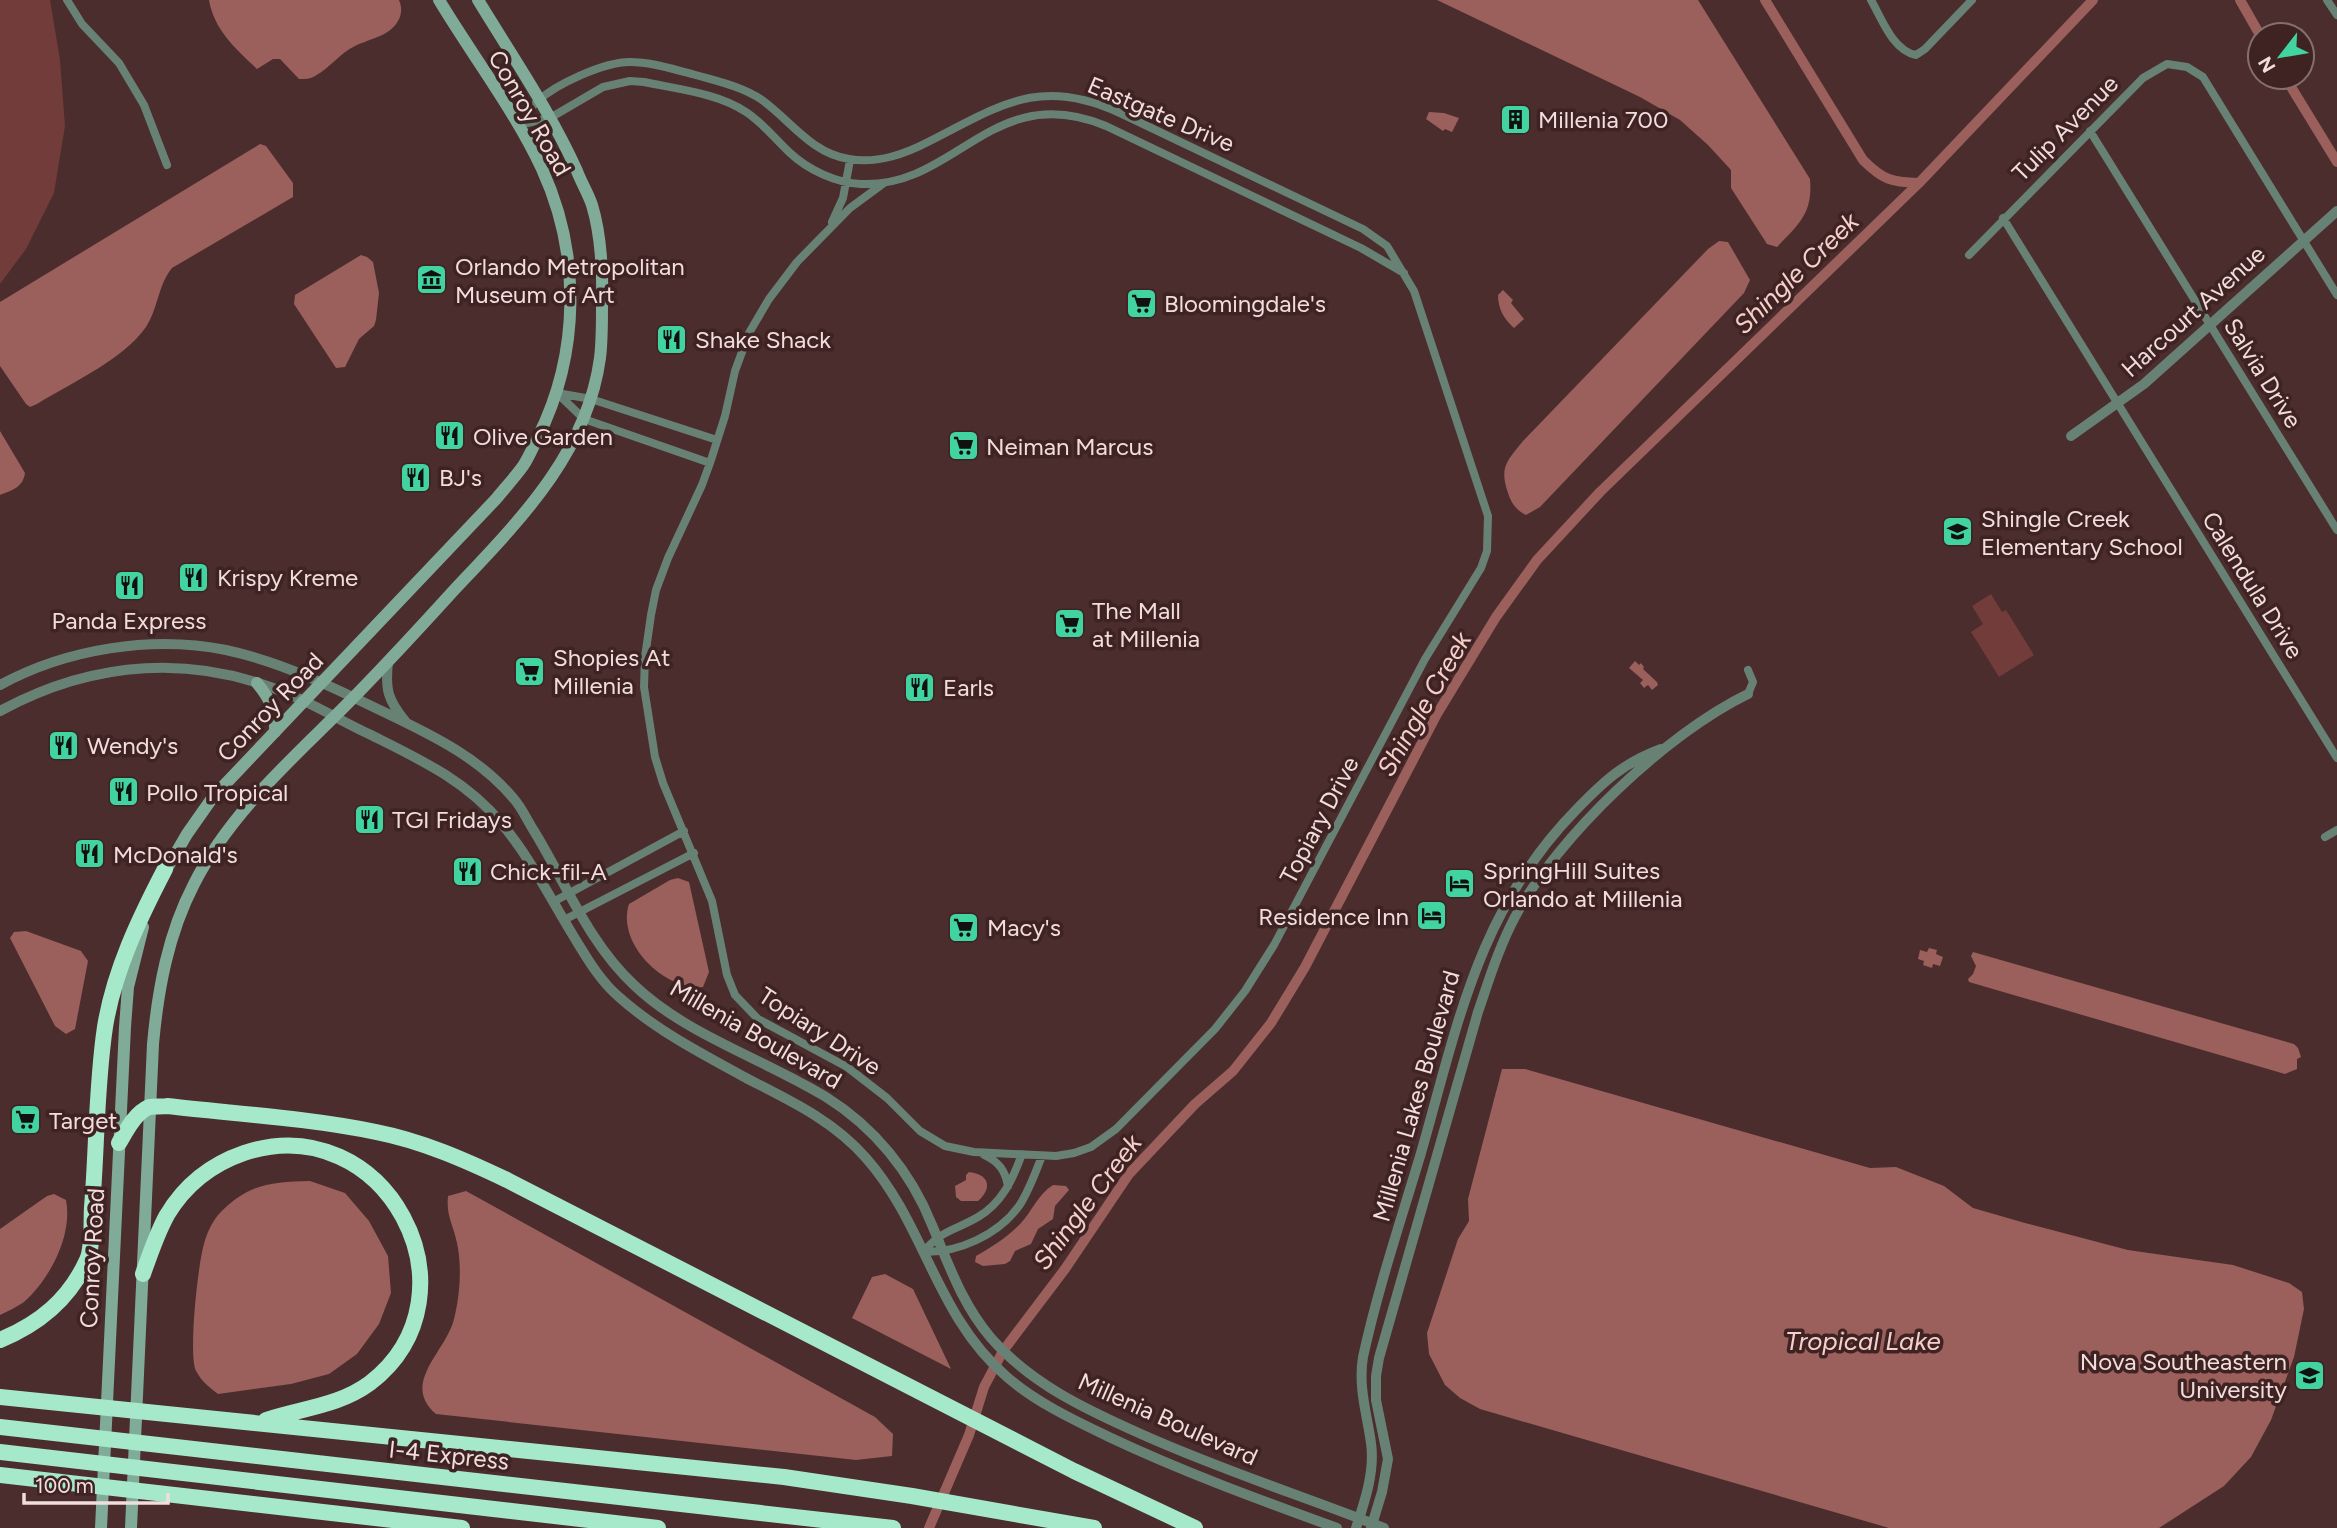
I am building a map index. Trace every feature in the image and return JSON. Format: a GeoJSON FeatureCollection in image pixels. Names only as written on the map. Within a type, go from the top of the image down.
{"type":"FeatureCollection","features":[{"type":"Feature","properties":{"kind":"highway"},"geometry":{"type":"LineString","coordinates":[[0,1340],[24,1331],[60,1303],[89,1258],[98,1094],[105,1025],[121,962],[139,918],[165,869]]}},
{"type":"Feature","properties":{"kind":"highway"},"geometry":{"type":"LineString","coordinates":[[119,1143],[137,1116],[150,1107],[329,1124],[377,1132],[420,1144],[508,1180],[1074,1471],[1195,1528]]}},
{"type":"Feature","properties":{"kind":"highway"},"geometry":{"type":"LineString","coordinates":[[143,1274],[168,1214],[193,1182],[224,1160],[263,1147],[294,1145],[320,1149],[349,1160],[372,1175],[396,1203],[413,1237],[419,1267],[420,1292],[413,1323],[402,1346],[383,1371],[357,1392],[331,1404],[261,1422]]}},
{"type":"Feature","properties":{"kind":"highway"},"geometry":{"type":"LineString","coordinates":[[0,1397],[784,1477],[1094,1528]]}},
{"type":"Feature","properties":{"kind":"highway","name":"I-4 Express"},"geometry":{"type":"LineString","coordinates":[[0,1427],[888,1527]]}},
{"type":"Feature","properties":{"kind":"highway","name":"I-4 Express"},"geometry":{"type":"LineString","coordinates":[[0,1452],[658,1528]]}},
{"type":"Feature","properties":{"kind":"highway"},"geometry":{"type":"LineString","coordinates":[[0,1475],[461,1528]]}},
{"type":"Feature","properties":{"kind":"main road","name":"Conroy Road"},"geometry":{"type":"LineString","coordinates":[[101,1524],[128,986],[148,909],[165,869],[213,797],[503,491],[524,464],[557,393],[570,322],[570,281],[565,239],[556,205],[517,125],[439,0]]}},
{"type":"Feature","properties":{"kind":"main road","name":"Conroy Road"},"geometry":{"type":"LineString","coordinates":[[131,1524],[157,1004],[177,922],[194,884],[239,815],[388,662],[516,525],[544,490],[584,419],[591,399],[600,359],[603,277],[592,204],[550,118],[478,0]]}},
{"type":"Feature","properties":{"kind":"main road"},"geometry":{"type":"LineString","coordinates":[[257,683],[273,707],[275,732]]}},
{"type":"Feature","properties":{"kind":"street"},"geometry":{"type":"LineString","coordinates":[[67,0],[82,24],[119,63],[144,105],[167,165]]}},
{"type":"Feature","properties":{"kind":"street"},"geometry":{"type":"LineString","coordinates":[[1871,0],[1899,47],[1916,55],[1972,0]]}},
{"type":"Feature","properties":{"kind":"street"},"geometry":{"type":"LineString","coordinates":[[2328,0],[2337,15]]}},
{"type":"Feature","properties":{"kind":"street","name":"Eastgate Drive"},"geometry":{"type":"LineString","coordinates":[[517,125],[539,100],[582,74],[629,62],[650,64],[725,83],[748,92],[813,145],[850,160],[889,158],[907,153],[988,110],[1020,99],[1056,95],[1087,100],[1120,113],[1363,229],[1387,246],[1414,291],[1482,496]]}},
{"type":"Feature","properties":{"kind":"street","name":"Tulip Avenue"},"geometry":{"type":"LineString","coordinates":[[1969,255],[2143,78],[2167,64],[2187,67],[2203,77],[2304,241]]}},
{"type":"Feature","properties":{"kind":"street","name":"Eastgate Drive"},"geometry":{"type":"LineString","coordinates":[[517,125],[550,118],[616,82],[645,82],[707,96],[737,107],[760,122],[801,162],[827,176],[859,184],[884,183],[922,171],[1002,123],[1028,116],[1074,116],[1103,125],[1360,248],[1404,273]]}},
{"type":"Feature","properties":{"kind":"street","name":"Salvia Drive"},"geometry":{"type":"LineString","coordinates":[[2090,131],[2337,530]]}},
{"type":"Feature","properties":{"kind":"street"},"geometry":{"type":"LineString","coordinates":[[825,233],[839,208],[850,160]]}},
{"type":"Feature","properties":{"kind":"street"},"geometry":{"type":"LineString","coordinates":[[825,233],[850,208],[884,183]]}},
{"type":"Feature","properties":{"kind":"street","name":"Harcourt Avenue"},"geometry":{"type":"LineString","coordinates":[[2071,436],[2144,384],[2337,211]]}},
{"type":"Feature","properties":{"kind":"street","name":"Calendula Drive"},"geometry":{"type":"LineString","coordinates":[[2003,218],[2337,758]]}},
{"type":"Feature","properties":{"kind":"street","name":"Topiary Drive"},"geometry":{"type":"LineString","coordinates":[[825,233],[782,281],[749,334],[735,371],[710,463],[656,590],[645,657],[646,711],[663,783],[714,905],[731,986],[749,1012],[767,1025],[847,1067],[887,1098],[904,1117],[932,1139],[958,1150],[1042,1156],[1074,1153],[1091,1147],[1116,1129],[1205,1040],[1233,1006],[1259,970],[1283,929],[1425,659],[1482,568],[1489,534],[1488,516],[1482,496]]}},
{"type":"Feature","properties":{"kind":"street"},"geometry":{"type":"LineString","coordinates":[[2304,241],[2337,295]]}},
{"type":"Feature","properties":{"kind":"street"},"geometry":{"type":"LineString","coordinates":[[557,393],[591,399],[717,440]]}},
{"type":"Feature","properties":{"kind":"street"},"geometry":{"type":"LineString","coordinates":[[557,393],[584,419],[710,463]]}},
{"type":"Feature","properties":{"kind":"street","name":"Millenia Boulevard"},"geometry":{"type":"LineString","coordinates":[[0,685],[47,663],[121,647],[155,645],[225,650],[268,662],[440,739],[479,765],[515,800],[598,944],[638,989],[664,1010],[818,1092],[867,1129],[891,1155],[911,1183],[965,1301],[991,1338],[1019,1366],[1053,1391],[1134,1431],[1357,1523],[1384,1528]]}},
{"type":"Feature","properties":{"kind":"street"},"geometry":{"type":"LineString","coordinates":[[388,662],[387,692],[393,706],[407,723]]}},
{"type":"Feature","properties":{"kind":"street","name":"Millenia Boulevard"},"geometry":{"type":"LineString","coordinates":[[0,711],[55,684],[86,676],[155,667],[187,668],[221,673],[257,683],[305,701],[434,767],[471,792],[497,817],[524,851],[590,964],[615,994],[646,1019],[807,1110],[850,1141],[888,1186],[950,1308],[982,1352],[1010,1380],[1043,1404],[1122,1443],[1202,1478],[1337,1528]]}},
{"type":"Feature","properties":{"kind":"street"},"geometry":{"type":"LineString","coordinates":[[1748,670],[1753,682],[1748,694]]}},
{"type":"Feature","properties":{"kind":"street","name":"Millenia Lakes Boulevard"},"geometry":{"type":"LineString","coordinates":[[1371,1526],[1382,1492],[1388,1459],[1376,1400],[1379,1358],[1478,1012],[1515,918],[1572,837],[1606,801],[1667,747],[1726,705],[1748,694]]}},
{"type":"Feature","properties":{"kind":"street","name":"Millenia Lakes Boulevard"},"geometry":{"type":"LineString","coordinates":[[1357,1523],[1368,1489],[1371,1468],[1371,1445],[1361,1378],[1363,1357],[1457,1025],[1483,950],[1515,886],[1552,835],[1616,772],[1637,758],[1667,747]]}},
{"type":"Feature","properties":{"kind":"street"},"geometry":{"type":"LineString","coordinates":[[2325,837],[2337,830]]}},
{"type":"Feature","properties":{"kind":"street"},"geometry":{"type":"LineString","coordinates":[[553,902],[684,831]]}},
{"type":"Feature","properties":{"kind":"street"},"geometry":{"type":"LineString","coordinates":[[564,920],[694,853]]}},
{"type":"Feature","properties":{"kind":"street","name":"Topiary Drive"},"geometry":{"type":"LineString","coordinates":[[974,1152],[996,1161],[1002,1168],[1008,1186]]}},
{"type":"Feature","properties":{"kind":"street"},"geometry":{"type":"LineString","coordinates":[[923,1252],[937,1237],[988,1210],[1008,1186],[1021,1154]]}},
{"type":"Feature","properties":{"kind":"street"},"geometry":{"type":"LineString","coordinates":[[923,1252],[942,1252],[988,1233],[1008,1218],[1026,1194],[1042,1156]]}},
{"type":"Feature","properties":{"kind":"shaded area"},"geometry":{"type":"Polygon","coordinates":[[[0,0],[50,0],[60,60],[65,126],[54,193],[26,249],[0,284],[0,0]]]}},
{"type":"Feature","properties":{"kind":"shaded area"},"geometry":{"type":"Polygon","coordinates":[[[1991,594],[2002,612],[2006,610],[2034,655],[1999,677],[1971,632],[1983,624],[1972,606],[1991,594]]]}},
{"type":"Feature","properties":{"kind":"water"},"geometry":{"type":"Polygon","coordinates":[[[209,0],[399,0],[401,10],[398,21],[390,30],[350,49],[313,77],[299,79],[280,59],[273,59],[257,69],[221,30],[209,0]]]}},
{"type":"Feature","properties":{"kind":"water"},"geometry":{"type":"Polygon","coordinates":[[[1437,0],[1698,0],[1810,179],[1809,201],[1803,217],[1777,247],[1767,244],[1731,188],[1731,170],[1680,120],[1640,97],[1437,0]]]}},
{"type":"Feature","properties":{"kind":"water"},"geometry":{"type":"Polygon","coordinates":[[[1429,112],[1459,118],[1452,132],[1445,129],[1443,131],[1426,119],[1429,112]]]}},
{"type":"Feature","properties":{"kind":"water"},"geometry":{"type":"Polygon","coordinates":[[[260,144],[266,146],[293,183],[293,197],[172,268],[150,320],[136,339],[80,379],[37,404],[30,407],[26,404],[0,366],[0,302],[260,144]]]}},
{"type":"Feature","properties":{"kind":"water"},"geometry":{"type":"Polygon","coordinates":[[[1719,241],[1728,242],[1750,280],[1744,293],[1540,507],[1526,515],[1519,511],[1511,500],[1504,477],[1506,465],[1513,454],[1708,249],[1719,241]]]}},
{"type":"Feature","properties":{"kind":"water"},"geometry":{"type":"Polygon","coordinates":[[[361,255],[373,262],[379,293],[376,320],[374,326],[359,339],[345,367],[336,368],[294,304],[295,295],[361,255]]]}},
{"type":"Feature","properties":{"kind":"water"},"geometry":{"type":"Polygon","coordinates":[[[1503,290],[1513,300],[1511,303],[1524,319],[1514,328],[1500,309],[1498,295],[1503,290]]]}},
{"type":"Feature","properties":{"kind":"water"},"geometry":{"type":"Polygon","coordinates":[[[0,431],[25,473],[20,485],[0,495],[0,431]]]}},
{"type":"Feature","properties":{"kind":"water"},"geometry":{"type":"Polygon","coordinates":[[[1635,661],[1639,665],[1641,663],[1643,669],[1657,682],[1658,685],[1652,690],[1648,685],[1644,688],[1640,683],[1643,680],[1629,668],[1635,661]]]}},
{"type":"Feature","properties":{"kind":"water"},"geometry":{"type":"Polygon","coordinates":[[[678,878],[689,882],[709,972],[703,987],[688,986],[659,973],[646,962],[630,934],[627,919],[629,904],[678,878]]]}},
{"type":"Feature","properties":{"kind":"water"},"geometry":{"type":"Polygon","coordinates":[[[26,931],[81,951],[88,961],[75,1029],[66,1034],[55,1026],[10,938],[14,932],[26,931]]]}},
{"type":"Feature","properties":{"kind":"water"},"geometry":{"type":"Polygon","coordinates":[[[1929,948],[1937,950],[1936,954],[1943,957],[1940,966],[1933,964],[1932,968],[1923,965],[1924,961],[1918,959],[1920,950],[1927,952],[1929,948]]]}},
{"type":"Feature","properties":{"kind":"water"},"geometry":{"type":"Polygon","coordinates":[[[1973,952],[2294,1044],[2301,1057],[2297,1059],[2297,1069],[2285,1074],[1969,982],[1968,979],[1976,966],[1971,956],[1973,952]]]}},
{"type":"Feature","properties":{"kind":"water","name":"Tropical Lake"},"geometry":{"type":"Polygon","coordinates":[[[1502,1069],[1525,1069],[1870,1168],[1896,1167],[1944,1186],[1973,1208],[2025,1223],[2128,1250],[2233,1265],[2289,1283],[2302,1292],[2304,1309],[2294,1357],[2271,1420],[2251,1457],[2224,1486],[2159,1528],[1889,1528],[1480,1409],[1460,1398],[1445,1385],[1429,1354],[1427,1333],[1458,1239],[1469,1221],[1468,1199],[1502,1069]]]}},
{"type":"Feature","properties":{"kind":"water"},"geometry":{"type":"Polygon","coordinates":[[[969,1172],[976,1173],[987,1182],[986,1191],[978,1201],[961,1201],[956,1197],[955,1186],[966,1180],[969,1172]]]}},
{"type":"Feature","properties":{"kind":"water"},"geometry":{"type":"Polygon","coordinates":[[[310,1181],[345,1193],[369,1221],[388,1256],[391,1293],[379,1324],[357,1354],[329,1374],[291,1384],[218,1394],[196,1371],[193,1347],[197,1288],[208,1233],[218,1215],[249,1191],[283,1182],[310,1181]]]}},
{"type":"Feature","properties":{"kind":"water"},"geometry":{"type":"Polygon","coordinates":[[[1053,1185],[1066,1186],[1069,1190],[1055,1206],[1053,1219],[1038,1229],[1031,1244],[1015,1251],[1010,1261],[1005,1264],[983,1266],[975,1262],[976,1256],[1016,1228],[1053,1185]]]}},
{"type":"Feature","properties":{"kind":"water"},"geometry":{"type":"Polygon","coordinates":[[[466,1191],[875,1417],[893,1434],[892,1456],[856,1460],[436,1414],[426,1402],[422,1391],[424,1379],[454,1319],[460,1281],[459,1252],[449,1215],[448,1196],[466,1191]]]}},
{"type":"Feature","properties":{"kind":"water"},"geometry":{"type":"Polygon","coordinates":[[[54,1194],[66,1200],[67,1213],[63,1242],[51,1269],[21,1304],[0,1315],[0,1229],[47,1196],[54,1194]]]}},
{"type":"Feature","properties":{"kind":"water"},"geometry":{"type":"Polygon","coordinates":[[[885,1274],[913,1289],[951,1369],[852,1318],[872,1277],[885,1274]]]}},
{"type":"Feature","properties":{"kind":"waterway"},"geometry":{"type":"LineString","coordinates":[[1765,0],[1863,160],[1888,179],[1919,183]]}},
{"type":"Feature","properties":{"kind":"waterway","name":"Shingle Creek"},"geometry":{"type":"LineString","coordinates":[[929,1528],[969,1435],[984,1387],[1003,1351],[1065,1269],[1129,1174],[1195,1104],[1233,1071],[1271,1023],[1305,967],[1437,714],[1496,617],[1537,560],[1600,492],[1919,183],[2093,0]]}},
{"type":"Feature","properties":{"kind":"waterway"},"geometry":{"type":"LineString","coordinates":[[2240,0],[2252,21]]}},
{"type":"Feature","properties":{"kind":"waterway"},"geometry":{"type":"LineString","coordinates":[[2294,91],[2337,162]]}},
{"type":"Feature","properties":{"kind":"place","name":"Millenia 700"},"geometry":{"type":"Point","coordinates":[1515,119]}},
{"type":"Feature","properties":{"kind":"place","name":"Orlando Metropolitan Museum of Art"},"geometry":{"type":"Point","coordinates":[432,280]}},
{"type":"Feature","properties":{"kind":"place","name":"Bloomingdale's"},"geometry":{"type":"Point","coordinates":[1141,303]}},
{"type":"Feature","properties":{"kind":"place","name":"Shake Shack"},"geometry":{"type":"Point","coordinates":[672,339]}},
{"type":"Feature","properties":{"kind":"place","name":"Olive Garden"},"geometry":{"type":"Point","coordinates":[450,436]}},
{"type":"Feature","properties":{"kind":"place","name":"Neiman Marcus"},"geometry":{"type":"Point","coordinates":[963,446]}},
{"type":"Feature","properties":{"kind":"place","name":"BJ's"},"geometry":{"type":"Point","coordinates":[416,477]}},
{"type":"Feature","properties":{"kind":"place","name":"Shingle Creek Elementary School"},"geometry":{"type":"Point","coordinates":[1958,532]}},
{"type":"Feature","properties":{"kind":"place","name":"Krispy Kreme"},"geometry":{"type":"Point","coordinates":[194,577]}},
{"type":"Feature","properties":{"kind":"place","name":"Panda Express"},"geometry":{"type":"Point","coordinates":[129,586]}},
{"type":"Feature","properties":{"kind":"place","name":"The Mall at Millenia"},"geometry":{"type":"Point","coordinates":[1069,624]}},
{"type":"Feature","properties":{"kind":"place","name":"Shopies At Millenia"},"geometry":{"type":"Point","coordinates":[530,671]}},
{"type":"Feature","properties":{"kind":"place","name":"Earls"},"geometry":{"type":"Point","coordinates":[920,687]}},
{"type":"Feature","properties":{"kind":"place","name":"Wendy's"},"geometry":{"type":"Point","coordinates":[64,745]}},
{"type":"Feature","properties":{"kind":"place","name":"Pollo Tropical"},"geometry":{"type":"Point","coordinates":[123,792]}},
{"type":"Feature","properties":{"kind":"place","name":"TGI Fridays"},"geometry":{"type":"Point","coordinates":[369,819]}},
{"type":"Feature","properties":{"kind":"place","name":"McDonald's"},"geometry":{"type":"Point","coordinates":[90,854]}},
{"type":"Feature","properties":{"kind":"place","name":"Chick-fil-A"},"geometry":{"type":"Point","coordinates":[467,871]}},
{"type":"Feature","properties":{"kind":"place","name":"SpringHill Suites Orlando at Millenia"},"geometry":{"type":"Point","coordinates":[1460,884]}},
{"type":"Feature","properties":{"kind":"place","name":"Residence Inn"},"geometry":{"type":"Point","coordinates":[1432,916]}},
{"type":"Feature","properties":{"kind":"place","name":"Macy's"},"geometry":{"type":"Point","coordinates":[964,927]}},
{"type":"Feature","properties":{"kind":"place","name":"Target"},"geometry":{"type":"Point","coordinates":[26,1120]}},
{"type":"Feature","properties":{"kind":"place","name":"Nova Southeastern University"},"geometry":{"type":"Point","coordinates":[2310,1375]}}]}
